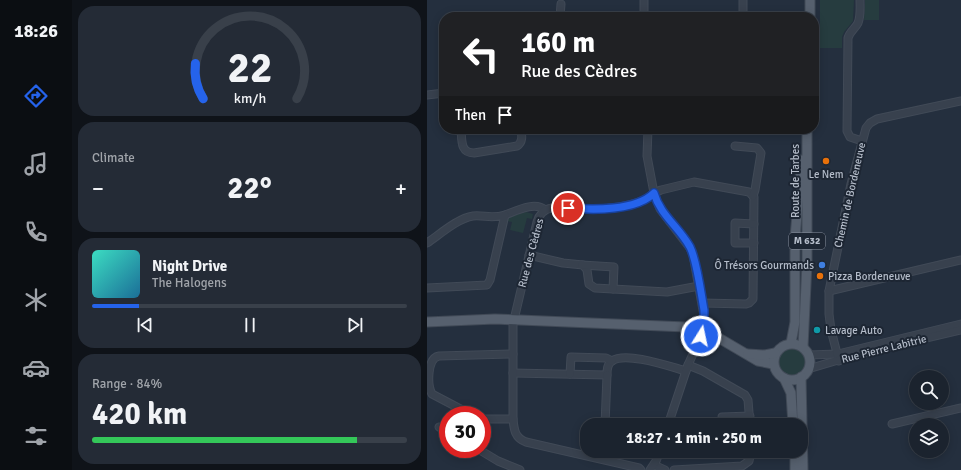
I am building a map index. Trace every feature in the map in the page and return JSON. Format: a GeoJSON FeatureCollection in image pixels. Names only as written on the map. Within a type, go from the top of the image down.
{"type":"FeatureCollection","features":[{"type":"Feature","properties":{"kind":"main road"},"geometry":{"type":"LineString","coordinates":[[810,0],[810,12]]}},
{"type":"Feature","properties":{"kind":"main road","name":"Route de Tarbes"},"geometry":{"type":"LineString","coordinates":[[791,343],[795,322],[796,224],[802,161],[807,134]]}},
{"type":"Feature","properties":{"kind":"main road","name":"Route de Tarbes"},"geometry":{"type":"LineString","coordinates":[[807,134],[806,351],[810,362],[808,369]]}},
{"type":"Feature","properties":{"kind":"main road"},"geometry":{"type":"LineString","coordinates":[[427,322],[471,319],[675,326],[701,330],[758,361],[773,364]]}},
{"type":"Feature","properties":{"kind":"main road"},"geometry":{"type":"LineString","coordinates":[[806,351],[797,344],[784,344],[775,353],[773,364],[779,375],[790,380],[801,377],[808,369]]}},
{"type":"Feature","properties":{"kind":"main road"},"geometry":{"type":"LineString","coordinates":[[747,354],[765,355],[775,353]]}},
{"type":"Feature","properties":{"kind":"main road"},"geometry":{"type":"LineString","coordinates":[[801,377],[803,470]]}},
{"type":"Feature","properties":{"kind":"main road"},"geometry":{"type":"LineString","coordinates":[[784,378],[791,393],[793,418]]}},
{"type":"Feature","properties":{"kind":"main road"},"geometry":{"type":"LineString","coordinates":[[795,458],[795,470]]}},
{"type":"Feature","properties":{"kind":"street"},"geometry":{"type":"LineString","coordinates":[[644,12],[645,0]]}},
{"type":"Feature","properties":{"kind":"street"},"geometry":{"type":"LineString","coordinates":[[743,0],[743,12]]}},
{"type":"Feature","properties":{"kind":"street"},"geometry":{"type":"LineString","coordinates":[[860,0],[858,24],[851,31],[848,38],[847,131],[850,137],[862,141]]}},
{"type":"Feature","properties":{"kind":"street"},"geometry":{"type":"LineString","coordinates":[[560,12],[561,4]]}},
{"type":"Feature","properties":{"kind":"street"},"geometry":{"type":"LineString","coordinates":[[427,95],[439,93]]}},
{"type":"Feature","properties":{"kind":"street","name":"Chemin de Bordeneuve"},"geometry":{"type":"LineString","coordinates":[[838,357],[831,330],[829,291],[848,198],[867,126],[874,120],[961,101]]}},
{"type":"Feature","properties":{"kind":"street"},"geometry":{"type":"LineString","coordinates":[[461,134],[462,146],[468,152],[474,154],[517,146],[522,138],[522,134]]}},
{"type":"Feature","properties":{"kind":"street"},"geometry":{"type":"LineString","coordinates":[[648,134],[647,156],[654,193],[659,207],[690,248],[703,303],[704,316],[701,325],[701,336],[687,368],[670,418]]}},
{"type":"Feature","properties":{"kind":"street"},"geometry":{"type":"LineString","coordinates":[[703,303],[746,304],[751,302],[753,296],[753,196],[761,153],[757,148],[735,146]]}},
{"type":"Feature","properties":{"kind":"street","name":"Rue des Cèdres"},"geometry":{"type":"LineString","coordinates":[[513,419],[514,320],[538,220],[540,215],[545,210],[554,207],[596,210],[606,209],[643,202],[654,193],[661,190],[694,182],[749,192],[753,196]]}},
{"type":"Feature","properties":{"kind":"street"},"geometry":{"type":"LineString","coordinates":[[427,243],[460,221],[469,217],[492,217],[505,215],[531,207],[541,207],[545,210]]}},
{"type":"Feature","properties":{"kind":"street"},"geometry":{"type":"LineString","coordinates":[[427,288],[487,285],[505,215]]}},
{"type":"Feature","properties":{"kind":"street"},"geometry":{"type":"LineString","coordinates":[[754,224],[735,223],[735,243],[754,243]]}},
{"type":"Feature","properties":{"kind":"street"},"geometry":{"type":"LineString","coordinates":[[529,255],[563,263],[614,267],[613,289]]}},
{"type":"Feature","properties":{"kind":"street"},"geometry":{"type":"LineString","coordinates":[[829,291],[961,260]]}},
{"type":"Feature","properties":{"kind":"street"},"geometry":{"type":"LineString","coordinates":[[582,265],[587,268],[588,282],[591,287],[595,288],[667,292],[699,286]]}},
{"type":"Feature","properties":{"kind":"street","name":"Rue Pierre Labitrie"},"geometry":{"type":"LineString","coordinates":[[808,369],[838,357],[961,324]]}},
{"type":"Feature","properties":{"kind":"street","name":"Rue Pierre Labitrie"},"geometry":{"type":"LineString","coordinates":[[806,351],[838,357],[862,353],[961,330]]}},
{"type":"Feature","properties":{"kind":"street"},"geometry":{"type":"LineString","coordinates":[[453,406],[437,398],[431,393],[429,367],[433,358],[439,356],[513,354]]}},
{"type":"Feature","properties":{"kind":"street"},"geometry":{"type":"LineString","coordinates":[[570,374],[571,357],[607,358],[611,362]]}},
{"type":"Feature","properties":{"kind":"street"},"geometry":{"type":"LineString","coordinates":[[605,418],[608,367],[611,362],[622,359],[646,360],[703,371],[745,395],[748,400],[749,416],[722,418]]}},
{"type":"Feature","properties":{"kind":"street"},"geometry":{"type":"LineString","coordinates":[[513,373],[607,375]]}},
{"type":"Feature","properties":{"kind":"street"},"geometry":{"type":"LineString","coordinates":[[892,424],[961,408]]}},
{"type":"Feature","properties":{"kind":"street"},"geometry":{"type":"LineString","coordinates":[[491,419],[513,419],[515,432],[523,440],[580,452]]}},
{"type":"Feature","properties":{"kind":"street"},"geometry":{"type":"LineString","coordinates":[[491,456],[506,465],[520,470]]}},
{"type":"Feature","properties":{"kind":"street"},"geometry":{"type":"LineString","coordinates":[[607,458],[639,468],[641,470]]}},
{"type":"Feature","properties":{"kind":"street"},"geometry":{"type":"LineString","coordinates":[[674,470],[742,466],[747,464],[750,458]]}},
{"type":"Feature","properties":{"kind":"street"},"geometry":{"type":"LineString","coordinates":[[652,467],[665,470]]}},
{"type":"Feature","properties":{"kind":"green space"},"geometry":{"type":"Polygon","coordinates":[[[820,0],[854,0],[853,21],[844,32],[842,37],[842,48],[820,48],[820,0]]]}},
{"type":"Feature","properties":{"kind":"green space"},"geometry":{"type":"Polygon","coordinates":[[[865,0],[879,0],[879,20],[864,20],[865,0]]]}},
{"type":"Feature","properties":{"kind":"green space"},"geometry":{"type":"Polygon","coordinates":[[[526,212],[533,214],[532,219],[527,218],[523,233],[510,230],[512,222],[507,221],[513,216],[526,212]]]}},
{"type":"Feature","properties":{"kind":"green space"},"geometry":{"type":"Polygon","coordinates":[[[791,346],[802,350],[806,361],[802,372],[791,376],[780,372],[776,361],[780,350],[791,346]]]}},
{"type":"Feature","properties":{"kind":"place","name":"Le Nem"},"geometry":{"type":"Point","coordinates":[826,161]}},
{"type":"Feature","properties":{"kind":"place","name":"Ô Trésors Gourmands"},"geometry":{"type":"Point","coordinates":[822,265]}},
{"type":"Feature","properties":{"kind":"place","name":"Pizza Bordeneuve"},"geometry":{"type":"Point","coordinates":[820,276]}},
{"type":"Feature","properties":{"kind":"place","name":"Lavage Auto"},"geometry":{"type":"Point","coordinates":[817,330]}},
{"type":"Feature","properties":{"kind":"route"},"geometry":{"type":"LineString","coordinates":[[568,208],[596,210],[606,209],[643,202],[654,193],[659,207],[686,241],[693,255],[704,310],[701,325],[701,336]]}}]}
